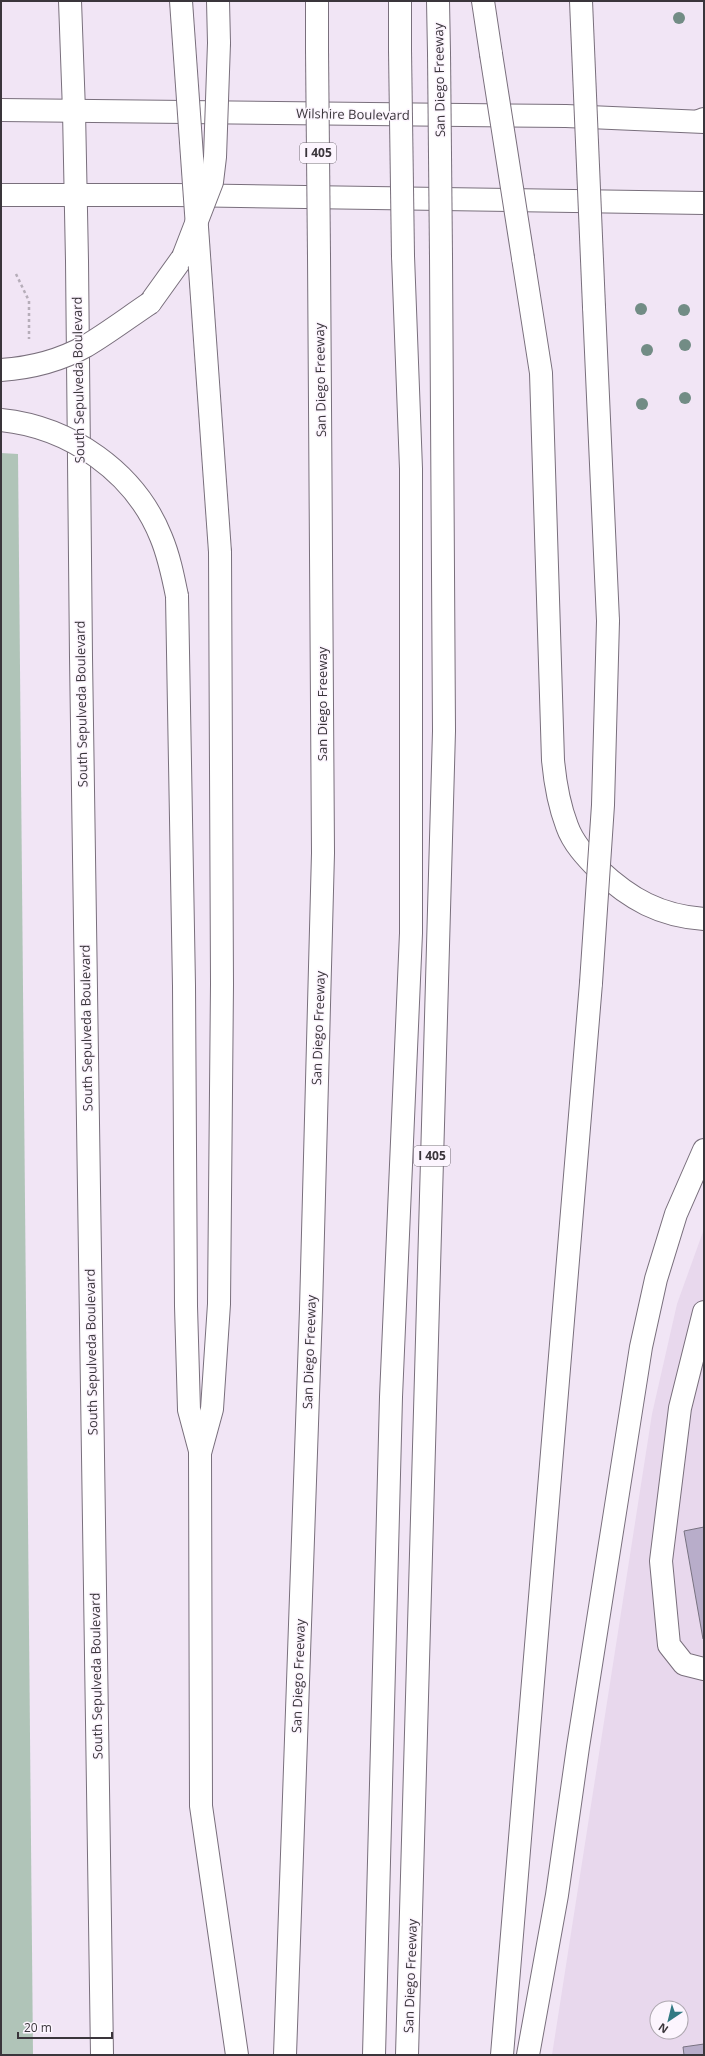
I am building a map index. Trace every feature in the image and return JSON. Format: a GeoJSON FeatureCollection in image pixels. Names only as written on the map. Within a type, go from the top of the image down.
{"type":"FeatureCollection","features":[{"type":"Feature","properties":{"kind":"main road","name":"South Sepulveda Boulevard"},"geometry":{"type":"LineString","coordinates":[[70,1],[74,111],[102,2055]]}},
{"type":"Feature","properties":{"kind":"main road"},"geometry":{"type":"LineString","coordinates":[[181,1],[220,552],[222,984],[220,1304],[212,1410],[200,1453]]}},
{"type":"Feature","properties":{"kind":"main road"},"geometry":{"type":"LineString","coordinates":[[1,370],[54,360],[86,346],[150,303],[183,257],[212,182],[216,157],[220,43],[218,1]]}},
{"type":"Feature","properties":{"kind":"main road","name":"San Diego Freeway"},"geometry":{"type":"LineString","coordinates":[[285,2055],[311,1310],[323,853],[316,1]]}},
{"type":"Feature","properties":{"kind":"main road"},"geometry":{"type":"LineString","coordinates":[[374,2055],[380,1870],[391,1397],[411,933],[411,469],[403,256],[400,1]]}},
{"type":"Feature","properties":{"kind":"main road","name":"San Diego Freeway"},"geometry":{"type":"LineString","coordinates":[[407,2055],[444,731],[438,1]]}},
{"type":"Feature","properties":{"kind":"main road"},"geometry":{"type":"LineString","coordinates":[[483,1],[541,373],[553,760],[556,783],[567,826],[584,856],[620,889],[648,906],[687,917],[704,919]]}},
{"type":"Feature","properties":{"kind":"main road"},"geometry":{"type":"LineString","coordinates":[[502,2055],[591,983],[603,805],[608,621],[580,1]]}},
{"type":"Feature","properties":{"kind":"main road","name":"Wilshire Boulevard"},"geometry":{"type":"LineString","coordinates":[[1,110],[566,116],[702,121]]}},
{"type":"Feature","properties":{"kind":"main road"},"geometry":{"type":"LineString","coordinates":[[1,195],[704,203]]}},
{"type":"Feature","properties":{"kind":"main road"},"geometry":{"type":"LineString","coordinates":[[1,420],[40,428],[66,438],[98,457],[133,488],[150,513],[161,536],[172,570],[177,596],[184,986],[189,1410],[200,1453],[201,1806],[237,2055]]}},
{"type":"Feature","properties":{"kind":"main road"},"geometry":{"type":"LineString","coordinates":[[528,2055],[557,1895],[578,1747],[641,1346],[656,1279],[676,1214],[704,1150]]}},
{"type":"Feature","properties":{"kind":"main road"},"geometry":{"type":"LineString","coordinates":[[704,1312],[680,1408],[661,1561],[669,1645],[684,1664],[704,1669]]}},
{"type":"Feature","properties":{"kind":"shaded area"},"geometry":{"type":"Polygon","coordinates":[[[704,1229],[704,2055],[552,2055],[652,1414],[677,1304],[704,1229]]]}},
{"type":"Feature","properties":{"kind":"green space"},"geometry":{"type":"Polygon","coordinates":[[[1,453],[18,454],[33,2055],[1,2055],[1,453]]]}},
{"type":"Feature","properties":{"kind":"building"},"geometry":{"type":"Polygon","coordinates":[[[704,1527],[704,1639],[703,1639],[684,1531],[704,1527]]]}},
{"type":"Feature","properties":{"kind":"building"},"geometry":{"type":"Polygon","coordinates":[[[704,2044],[704,2055],[684,2055],[683,2047],[704,2044]]]}}]}
